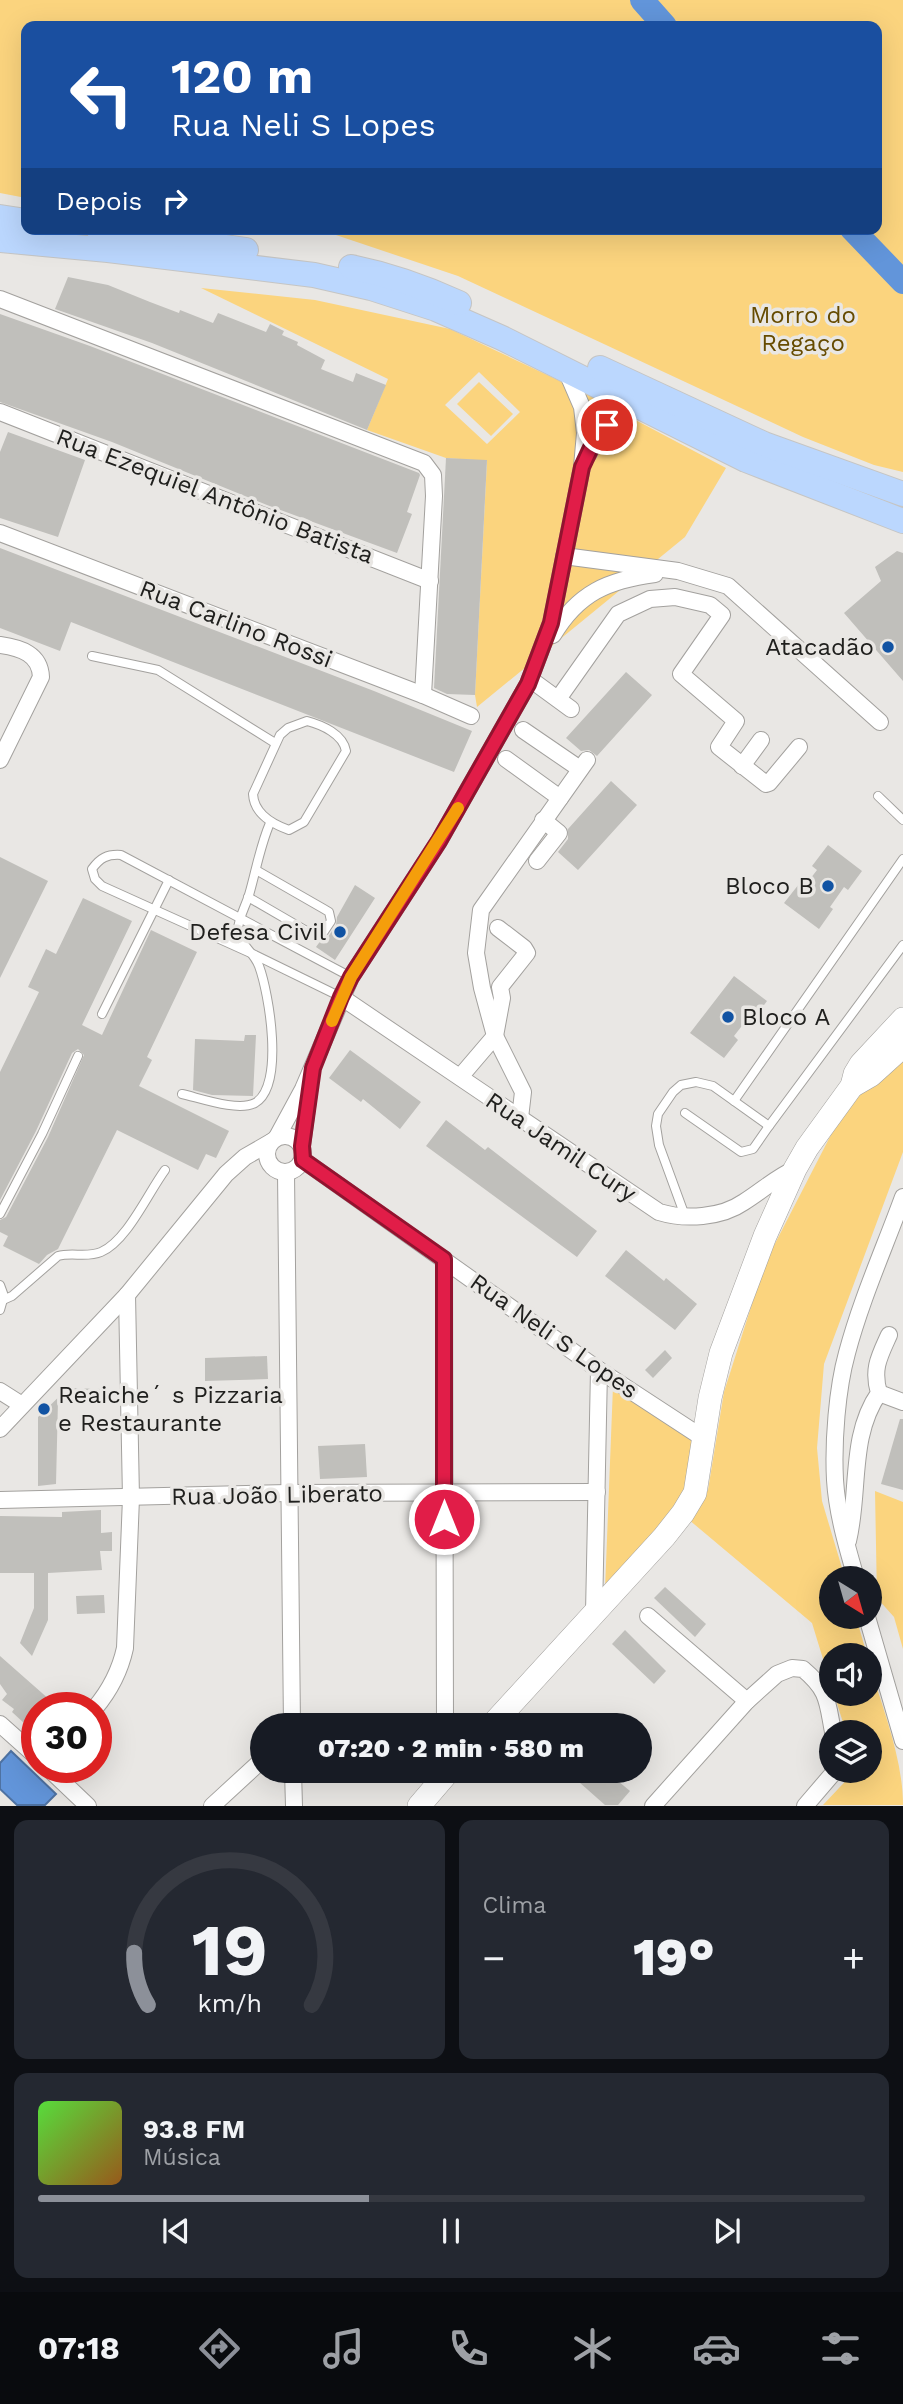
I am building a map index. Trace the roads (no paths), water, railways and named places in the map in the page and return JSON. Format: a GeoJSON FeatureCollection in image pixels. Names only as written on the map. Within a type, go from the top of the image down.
{"type":"FeatureCollection","features":[{"type":"Feature","properties":{"kind":"main road"},"geometry":{"type":"LineString","coordinates":[[0,218],[21,220]]}},
{"type":"Feature","properties":{"kind":"main road"},"geometry":{"type":"LineString","coordinates":[[140,235],[320,261],[387,274],[423,286],[764,444],[903,494]]}},
{"type":"Feature","properties":{"kind":"main road"},"geometry":{"type":"LineString","coordinates":[[0,240],[314,275],[349,282],[436,309],[565,368],[746,460],[903,521]]}},
{"type":"Feature","properties":{"kind":"main road"},"geometry":{"type":"LineString","coordinates":[[503,1713],[684,1513],[695,1493],[715,1375],[728,1331],[750,1271],[795,1169],[852,1086],[861,1064],[903,1019]]}},
{"type":"Feature","properties":{"kind":"main road"},"geometry":{"type":"LineString","coordinates":[[852,1086],[871,1075],[903,1046]]}},
{"type":"Feature","properties":{"kind":"main road"},"geometry":{"type":"LineString","coordinates":[[419,1805],[438,1783]]}},
{"type":"Feature","properties":{"kind":"street"},"geometry":{"type":"LineString","coordinates":[[0,299],[424,463],[434,481],[423,695]]}},
{"type":"Feature","properties":{"kind":"street"},"geometry":{"type":"LineString","coordinates":[[533,672],[551,623],[582,467],[585,433],[582,407],[565,368]]}},
{"type":"Feature","properties":{"kind":"street"},"geometry":{"type":"LineString","coordinates":[[582,467],[600,431],[620,416],[641,406]]}},
{"type":"Feature","properties":{"kind":"street","name":"Rua Ezequiel Antônio Batista"},"geometry":{"type":"LineString","coordinates":[[0,412],[430,581]]}},
{"type":"Feature","properties":{"kind":"street","name":"Rua Carlino Rossi"},"geometry":{"type":"LineString","coordinates":[[0,533],[423,695],[471,716]]}},
{"type":"Feature","properties":{"kind":"street"},"geometry":{"type":"LineString","coordinates":[[564,556],[678,571],[728,586],[880,722]]}},
{"type":"Feature","properties":{"kind":"street"},"geometry":{"type":"LineString","coordinates":[[313,1068],[302,1153],[293,1171],[286,1173],[272,1168],[268,1162],[267,1148],[313,1068],[351,977],[439,841],[564,617],[584,597],[608,583],[626,577],[678,571]]}},
{"type":"Feature","properties":{"kind":"street"},"geometry":{"type":"LineString","coordinates":[[533,672],[565,704],[618,614],[650,599],[676,597],[710,604],[720,611],[720,620],[681,674],[735,719],[719,747],[763,783],[769,783],[799,747]]}},
{"type":"Feature","properties":{"kind":"street"},"geometry":{"type":"LineString","coordinates":[[0,645],[15,647],[29,654],[39,664],[41,677],[0,760]]}},
{"type":"Feature","properties":{"kind":"street"},"geometry":{"type":"LineString","coordinates":[[520,1118],[523,1092],[495,1036],[482,988],[476,953],[481,910],[583,765],[523,730]]}},
{"type":"Feature","properties":{"kind":"street"},"geometry":{"type":"LineString","coordinates":[[741,765],[761,740]]}},
{"type":"Feature","properties":{"kind":"street"},"geometry":{"type":"LineString","coordinates":[[506,759],[560,797]]}},
{"type":"Feature","properties":{"kind":"street"},"geometry":{"type":"LineString","coordinates":[[537,861],[559,833],[543,820]]}},
{"type":"Feature","properties":{"kind":"street"},"geometry":{"type":"LineString","coordinates":[[460,1077],[495,1036],[502,998],[500,987],[527,953],[498,928]]}},
{"type":"Feature","properties":{"kind":"street","name":"Rua Jamil Cury"},"geometry":{"type":"LineString","coordinates":[[341,997],[648,1206],[669,1215],[708,1216],[733,1209],[778,1176],[795,1169]]}},
{"type":"Feature","properties":{"kind":"street"},"geometry":{"type":"LineString","coordinates":[[0,1429],[127,1295],[226,1174],[245,1157],[274,1139],[291,1136],[302,1153]]}},
{"type":"Feature","properties":{"kind":"street","name":"Rua Neli S Lopes"},"geometry":{"type":"LineString","coordinates":[[302,1153],[599,1370],[703,1438]]}},
{"type":"Feature","properties":{"kind":"street"},"geometry":{"type":"LineString","coordinates":[[226,1174],[268,1162]]}},
{"type":"Feature","properties":{"kind":"street"},"geometry":{"type":"LineString","coordinates":[[286,1173],[292,1713]]}},
{"type":"Feature","properties":{"kind":"street"},"geometry":{"type":"LineString","coordinates":[[853,1566],[835,1482],[834,1448],[846,1355],[903,1197]]}},
{"type":"Feature","properties":{"kind":"street"},"geometry":{"type":"LineString","coordinates":[[444,1259],[445,1713]]}},
{"type":"Feature","properties":{"kind":"street"},"geometry":{"type":"LineString","coordinates":[[108,1692],[120,1669],[125,1648],[131,1498],[127,1295]]}},
{"type":"Feature","properties":{"kind":"street"},"geometry":{"type":"LineString","coordinates":[[847,1546],[853,1519],[856,1471],[863,1427],[870,1406],[879,1394],[876,1369],[889,1335]]}},
{"type":"Feature","properties":{"kind":"street"},"geometry":{"type":"LineString","coordinates":[[594,1613],[599,1370]]}},
{"type":"Feature","properties":{"kind":"street"},"geometry":{"type":"LineString","coordinates":[[0,1391],[22,1405]]}},
{"type":"Feature","properties":{"kind":"street"},"geometry":{"type":"LineString","coordinates":[[879,1394],[903,1402]]}},
{"type":"Feature","properties":{"kind":"street","name":"Rua João Liberato"},"geometry":{"type":"LineString","coordinates":[[0,1500],[288,1493],[597,1492]]}},
{"type":"Feature","properties":{"kind":"street"},"geometry":{"type":"LineString","coordinates":[[648,1616],[747,1701]]}},
{"type":"Feature","properties":{"kind":"street"},"geometry":{"type":"LineString","coordinates":[[870,1629],[903,1741]]}},
{"type":"Feature","properties":{"kind":"street"},"geometry":{"type":"LineString","coordinates":[[653,1805],[747,1701],[777,1674],[792,1668],[803,1669],[825,1692],[831,1720]]}},
{"type":"Feature","properties":{"kind":"street"},"geometry":{"type":"LineString","coordinates":[[0,1724],[21,1743]]}},
{"type":"Feature","properties":{"kind":"street"},"geometry":{"type":"LineString","coordinates":[[212,1805],[250,1771]]}},
{"type":"Feature","properties":{"kind":"street"},"geometry":{"type":"LineString","coordinates":[[64,1783],[88,1805]]}},
{"type":"Feature","properties":{"kind":"street"},"geometry":{"type":"LineString","coordinates":[[293,1783],[294,1805]]}},
{"type":"Feature","properties":{"kind":"street"},"geometry":{"type":"LineString","coordinates":[[806,1805],[825,1783]]}},
{"type":"Feature","properties":{"kind":"lane"},"geometry":{"type":"LineString","coordinates":[[92,656],[158,670],[275,743]]}},
{"type":"Feature","properties":{"kind":"lane"},"geometry":{"type":"LineString","coordinates":[[307,721],[337,736],[344,743],[346,751],[299,826],[289,830],[270,823],[254,804],[253,794],[275,743],[288,728],[307,721]]}},
{"type":"Feature","properties":{"kind":"lane"},"geometry":{"type":"LineString","coordinates":[[877,796],[903,820]]}},
{"type":"Feature","properties":{"kind":"lane"},"geometry":{"type":"LineString","coordinates":[[182,1094],[237,1106],[255,1102],[267,1088],[272,1073],[273,1054],[262,975],[255,955],[245,946],[238,928],[262,842],[270,823]]}},
{"type":"Feature","properties":{"kind":"lane"},"geometry":{"type":"LineString","coordinates":[[341,997],[102,886],[95,879],[92,869],[98,861],[110,854],[121,855],[351,977]]}},
{"type":"Feature","properties":{"kind":"lane"},"geometry":{"type":"LineString","coordinates":[[734,1101],[903,859]]}},
{"type":"Feature","properties":{"kind":"lane"},"geometry":{"type":"LineString","coordinates":[[248,897],[310,933],[323,933],[331,920],[329,912],[256,870]]}},
{"type":"Feature","properties":{"kind":"lane"},"geometry":{"type":"LineString","coordinates":[[102,1014],[169,880]]}},
{"type":"Feature","properties":{"kind":"lane"},"geometry":{"type":"LineString","coordinates":[[685,1113],[741,1152],[752,1149],[903,945]]}},
{"type":"Feature","properties":{"kind":"lane"},"geometry":{"type":"LineString","coordinates":[[0,1214],[43,1134],[78,1056]]}},
{"type":"Feature","properties":{"kind":"lane"},"geometry":{"type":"LineString","coordinates":[[685,1216],[659,1145],[656,1126],[657,1114],[673,1092],[681,1085],[696,1082],[713,1086],[769,1126]]}},
{"type":"Feature","properties":{"kind":"lane"},"geometry":{"type":"LineString","coordinates":[[3,1300],[12,1296],[58,1256],[99,1253],[112,1246],[165,1170]]}},
{"type":"Feature","properties":{"kind":"lane"},"geometry":{"type":"LineString","coordinates":[[0,1285],[3,1300],[0,1310]]}},
{"type":"Feature","properties":{"kind":"water"},"geometry":{"type":"Polygon","coordinates":[[[11,1751],[21,1761],[21,1783],[44,1783],[56,1794],[45,1805],[17,1805],[0,1789],[0,1763],[11,1751]]]}},
{"type":"Feature","properties":{"kind":"waterway"},"geometry":{"type":"LineString","coordinates":[[642,0],[661,21]]}},
{"type":"Feature","properties":{"kind":"waterway"},"geometry":{"type":"LineString","coordinates":[[858,235],[903,282]]}},
{"type":"Feature","properties":{"kind":"place","name":"Atacadão"},"geometry":{"type":"Point","coordinates":[888,647]}},
{"type":"Feature","properties":{"kind":"place","name":"Bloco B"},"geometry":{"type":"Point","coordinates":[828,886]}},
{"type":"Feature","properties":{"kind":"place","name":"Defesa Civil"},"geometry":{"type":"Point","coordinates":[340,932]}},
{"type":"Feature","properties":{"kind":"place","name":"Bloco A"},"geometry":{"type":"Point","coordinates":[728,1017]}},
{"type":"Feature","properties":{"kind":"place","name":"Reaiche´ s Pizzaria e Restaurante"},"geometry":{"type":"Point","coordinates":[44,1409]}},
{"type":"Feature","properties":{"kind":"park label","name":"Morro do Regaço"},"geometry":{"type":"Point","coordinates":[803,329]}}]}
